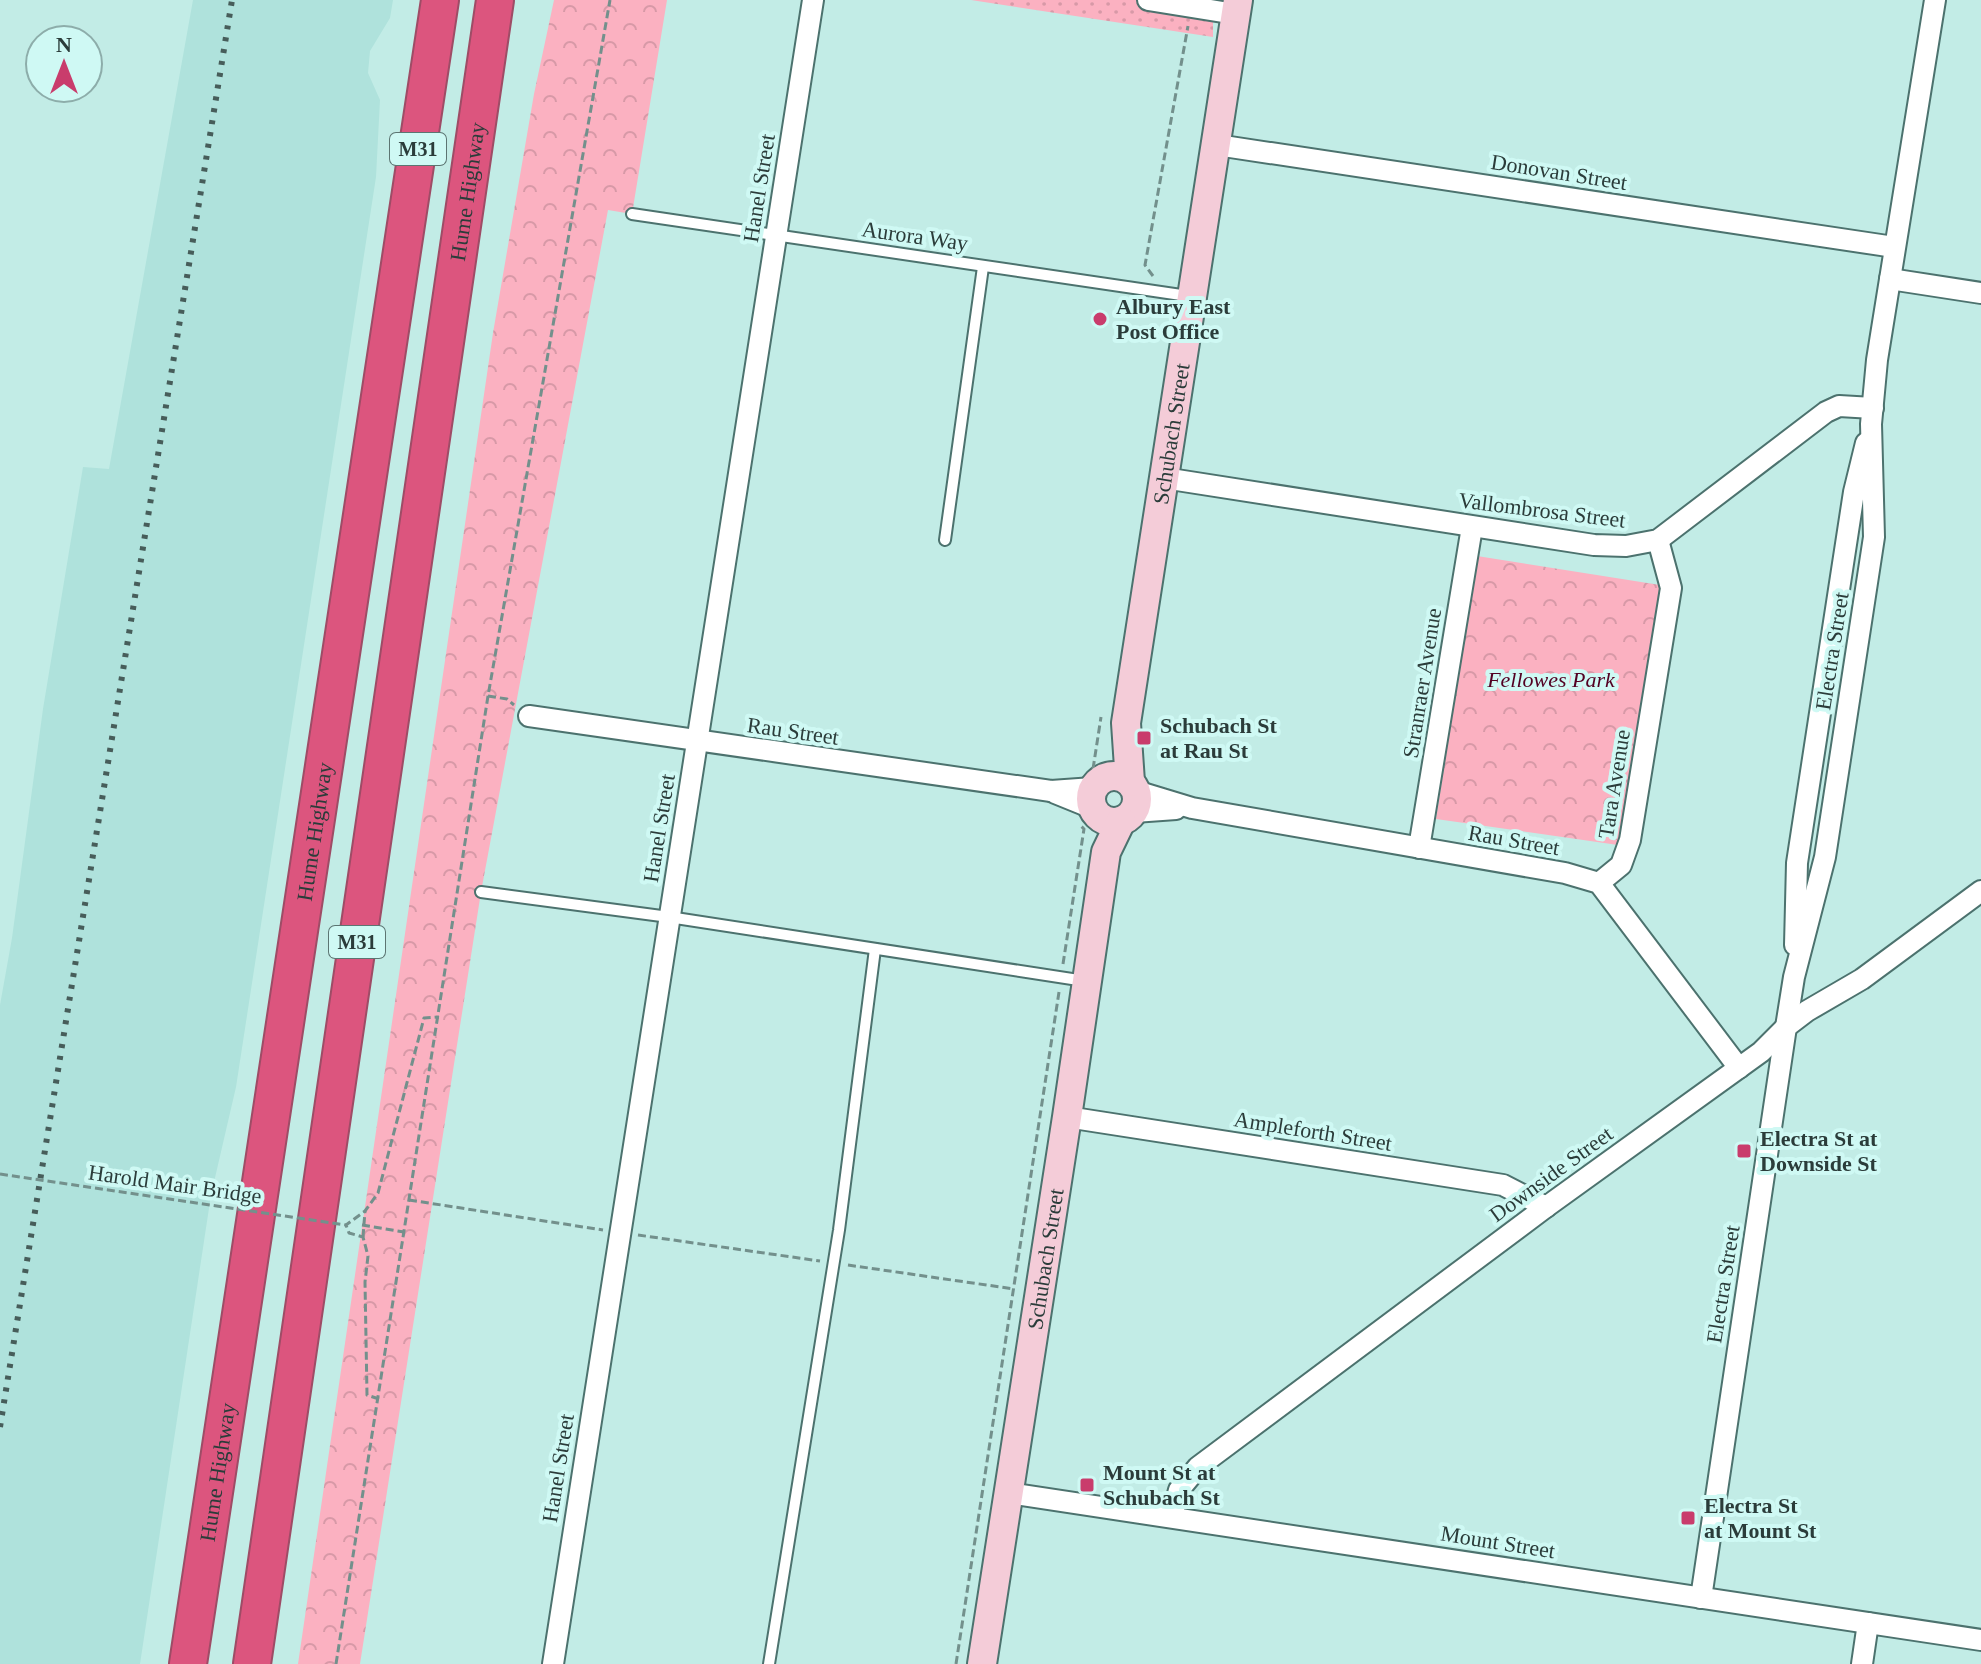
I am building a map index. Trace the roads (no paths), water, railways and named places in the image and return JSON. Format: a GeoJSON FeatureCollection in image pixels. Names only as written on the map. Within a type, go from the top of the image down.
{"type":"FeatureCollection","features":[{"type":"Feature","properties":{"kind":"highway"},"geometry":{"type":"LineString","coordinates":[[396,298],[423,0]]}},
{"type":"Feature","properties":{"kind":"highway","name":"Hume Highway"},"geometry":{"type":"LineString","coordinates":[[188,1664],[440,0]]}},
{"type":"Feature","properties":{"kind":"highway","name":"Hume Highway"},"geometry":{"type":"LineString","coordinates":[[252,1664],[495,0]]}},
{"type":"Feature","properties":{"kind":"highway"},"geometry":{"type":"LineString","coordinates":[[462,221],[517,0]]}},
{"type":"Feature","properties":{"kind":"street","name":"Hanel Street"},"geometry":{"type":"LineString","coordinates":[[553,1664],[813,0]]}},
{"type":"Feature","properties":{"kind":"street"},"geometry":{"type":"LineString","coordinates":[[1148,0],[1191,7],[1236,7]]}},
{"type":"Feature","properties":{"kind":"street","name":"Electra Street"},"geometry":{"type":"LineString","coordinates":[[1701,1598],[1794,977],[1825,857],[1874,537],[1872,416],[1877,360],[1935,0]]}},
{"type":"Feature","properties":{"kind":"street","name":"Schubach Street"},"geometry":{"type":"LineString","coordinates":[[982,1664],[1008,1493],[1026,1292],[1067,1117],[1074,980],[1106,852],[1114,716],[1164,478],[1179,295],[1217,145],[1236,7]]}},
{"type":"Feature","properties":{"kind":"street","name":"Donovan Street"},"geometry":{"type":"LineString","coordinates":[[1217,145],[1894,247]]}},
{"type":"Feature","properties":{"kind":"street"},"geometry":{"type":"LineString","coordinates":[[1890,279],[1981,293]]}},
{"type":"Feature","properties":{"kind":"street","name":"Vallombrosa Street"},"geometry":{"type":"LineString","coordinates":[[1164,478],[1594,545],[1626,546],[1658,540],[1826,412],[1839,406],[1872,416]]}},
{"type":"Feature","properties":{"kind":"street","name":"Stranraer Avenue"},"geometry":{"type":"LineString","coordinates":[[1419,848],[1472,527]]}},
{"type":"Feature","properties":{"kind":"street","name":"Tara Avenue"},"geometry":{"type":"LineString","coordinates":[[1599,883],[1621,865],[1630,840],[1671,588],[1658,540]]}},
{"type":"Feature","properties":{"kind":"street","name":"Rau Street"},"geometry":{"type":"LineString","coordinates":[[529,716],[1107,799],[1192,808],[1565,873],[1599,883]]}},
{"type":"Feature","properties":{"kind":"street"},"geometry":{"type":"LineString","coordinates":[[1599,883],[1739,1068]]}},
{"type":"Feature","properties":{"kind":"street","name":"Downside Street"},"geometry":{"type":"LineString","coordinates":[[1172,1516],[1179,1490],[1198,1467],[1546,1207],[1761,1052],[1786,1027],[1862,979],[1981,891]]}},
{"type":"Feature","properties":{"kind":"street","name":"Ampleforth Street"},"geometry":{"type":"LineString","coordinates":[[1067,1117],[1503,1185],[1546,1207]]}},
{"type":"Feature","properties":{"kind":"street","name":"Mount Street"},"geometry":{"type":"LineString","coordinates":[[1008,1493],[1981,1640]]}},
{"type":"Feature","properties":{"kind":"street"},"geometry":{"type":"LineString","coordinates":[[1862,1664],[1868,1623]]}},
{"type":"Feature","properties":{"kind":"lane","name":"Aurora Way"},"geometry":{"type":"LineString","coordinates":[[632,214],[1179,295]]}},
{"type":"Feature","properties":{"kind":"lane"},"geometry":{"type":"LineString","coordinates":[[945,540],[983,267]]}},
{"type":"Feature","properties":{"kind":"lane"},"geometry":{"type":"LineString","coordinates":[[481,892],[669,917],[1074,980]]}},
{"type":"Feature","properties":{"kind":"lane"},"geometry":{"type":"LineString","coordinates":[[769,1664],[832,1262],[875,949]]}},
{"type":"Feature","properties":{"kind":"railway"},"geometry":{"type":"LineString","coordinates":[[0,1427],[232,0]]}},
{"type":"Feature","properties":{"kind":"place","name":"Albury East Post Office"},"geometry":{"type":"Point","coordinates":[1100,319]}},
{"type":"Feature","properties":{"kind":"place","name":"Schubach St at Rau St"},"geometry":{"type":"Point","coordinates":[1144,738]}},
{"type":"Feature","properties":{"kind":"place","name":"Electra St at Downside St"},"geometry":{"type":"Point","coordinates":[1744,1151]}},
{"type":"Feature","properties":{"kind":"place","name":"Mount St at Schubach St"},"geometry":{"type":"Point","coordinates":[1087,1485]}},
{"type":"Feature","properties":{"kind":"place","name":"Electra St at Mount St"},"geometry":{"type":"Point","coordinates":[1688,1518]}},
{"type":"Feature","properties":{"kind":"park label","name":"Fellowes Park"},"geometry":{"type":"Point","coordinates":[1551,679]}}]}
